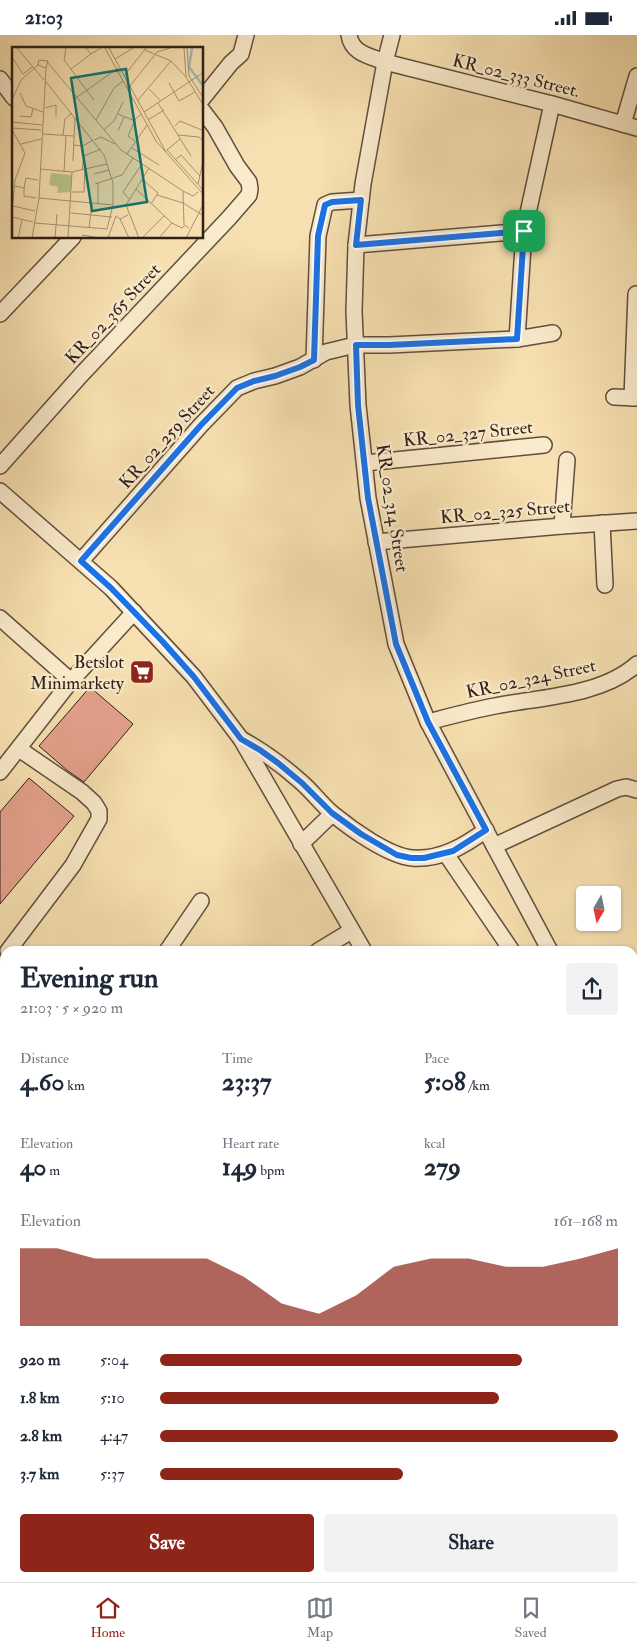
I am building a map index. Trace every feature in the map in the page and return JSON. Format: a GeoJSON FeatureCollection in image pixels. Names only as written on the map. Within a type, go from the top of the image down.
{"type":"FeatureCollection","features":[{"type":"Feature","properties":{"kind":"street"},"geometry":{"type":"LineString","coordinates":[[204,97],[231,63],[241,54],[246,35]]}},
{"type":"Feature","properties":{"kind":"street","name":"KR_02_333 Street."},"geometry":{"type":"LineString","coordinates":[[350,35],[350,43],[358,51],[385,62],[552,104],[630,126]]}},
{"type":"Feature","properties":{"kind":"street","name":"KR_02_314 Street"},"geometry":{"type":"LineString","coordinates":[[392,35],[385,62],[361,200],[356,245],[354,311],[358,405],[368,498],[396,644],[428,722],[547,946]]}},
{"type":"Feature","properties":{"kind":"street"},"geometry":{"type":"LineString","coordinates":[[630,126],[637,76]]}},
{"type":"Feature","properties":{"kind":"street"},"geometry":{"type":"LineString","coordinates":[[0,79],[12,95]]}},
{"type":"Feature","properties":{"kind":"street"},"geometry":{"type":"LineString","coordinates":[[517,339],[524,231],[552,104]]}},
{"type":"Feature","properties":{"kind":"street","name":"KR_02_365 Street"},"geometry":{"type":"LineString","coordinates":[[0,466],[63,395],[249,195],[249,182],[204,113]]}},
{"type":"Feature","properties":{"kind":"street"},"geometry":{"type":"LineString","coordinates":[[314,360],[318,236],[325,205],[332,202],[361,200]]}},
{"type":"Feature","properties":{"kind":"street"},"geometry":{"type":"LineString","coordinates":[[356,245],[524,231]]}},
{"type":"Feature","properties":{"kind":"street"},"geometry":{"type":"LineString","coordinates":[[2,306],[71,239]]}},
{"type":"Feature","properties":{"kind":"street"},"geometry":{"type":"LineString","coordinates":[[614,397],[634,398],[636,294]]}},
{"type":"Feature","properties":{"kind":"street","name":"KR_02_259 Street"},"geometry":{"type":"LineString","coordinates":[[81,561],[201,425],[237,388],[284,373],[314,360],[326,352],[356,345],[517,339],[553,333]]}},
{"type":"Feature","properties":{"kind":"street","name":"KR_02_327 Street"},"geometry":{"type":"LineString","coordinates":[[365,463],[544,445]]}},
{"type":"Feature","properties":{"kind":"street"},"geometry":{"type":"LineString","coordinates":[[562,526],[567,460]]}},
{"type":"Feature","properties":{"kind":"street"},"geometry":{"type":"LineString","coordinates":[[0,491],[81,561],[134,611],[194,677],[241,739],[361,946]]}},
{"type":"Feature","properties":{"kind":"street","name":"KR_02_325 Street"},"geometry":{"type":"LineString","coordinates":[[376,542],[637,521]]}},
{"type":"Feature","properties":{"kind":"street"},"geometry":{"type":"LineString","coordinates":[[602,523],[605,585]]}},
{"type":"Feature","properties":{"kind":"street"},"geometry":{"type":"LineString","coordinates":[[0,771],[71,681],[134,611]]}},
{"type":"Feature","properties":{"kind":"street"},"geometry":{"type":"LineString","coordinates":[[0,618],[71,681]]}},
{"type":"Feature","properties":{"kind":"street","name":"KR_02_324 Street"},"geometry":{"type":"LineString","coordinates":[[428,722],[494,706],[572,693],[617,678],[637,664]]}},
{"type":"Feature","properties":{"kind":"street"},"geometry":{"type":"LineString","coordinates":[[241,739],[278,763],[302,783],[332,813],[378,845],[397,855],[424,858],[446,854],[470,842],[486,830]]}},
{"type":"Feature","properties":{"kind":"street"},"geometry":{"type":"LineString","coordinates":[[12,946],[73,865],[99,819],[94,803],[82,792],[19,749]]}},
{"type":"Feature","properties":{"kind":"street"},"geometry":{"type":"LineString","coordinates":[[494,846],[617,789],[626,787],[637,789]]}},
{"type":"Feature","properties":{"kind":"street"},"geometry":{"type":"LineString","coordinates":[[301,844],[332,813]]}},
{"type":"Feature","properties":{"kind":"street"},"geometry":{"type":"LineString","coordinates":[[446,854],[509,946]]}},
{"type":"Feature","properties":{"kind":"street"},"geometry":{"type":"LineString","coordinates":[[170,946],[201,901]]}},
{"type":"Feature","properties":{"kind":"street"},"geometry":{"type":"LineString","coordinates":[[326,946],[351,931]]}},
{"type":"Feature","properties":{"kind":"building"},"geometry":{"type":"Polygon","coordinates":[[[90,687],[133,724],[84,782],[39,746],[90,687]]]}},
{"type":"Feature","properties":{"kind":"building"},"geometry":{"type":"Polygon","coordinates":[[[29,778],[74,816],[0,904],[0,812],[29,778]]]}},
{"type":"Feature","properties":{"kind":"place","name":"Betslot Minimarkety"},"geometry":{"type":"Point","coordinates":[142,672]}},
{"type":"Feature","properties":{"kind":"route"},"geometry":{"type":"LineString","coordinates":[[361,200],[356,245],[524,231],[517,339],[356,345],[358,405],[368,498],[396,644],[428,722],[486,830],[470,842],[446,854],[411,858],[397,855],[361,834],[332,813],[302,783],[278,763],[241,739],[194,677],[163,642],[111,588],[81,561],[201,425],[237,388],[300,367],[314,360],[318,236],[325,205],[332,202],[361,200]]}}]}
